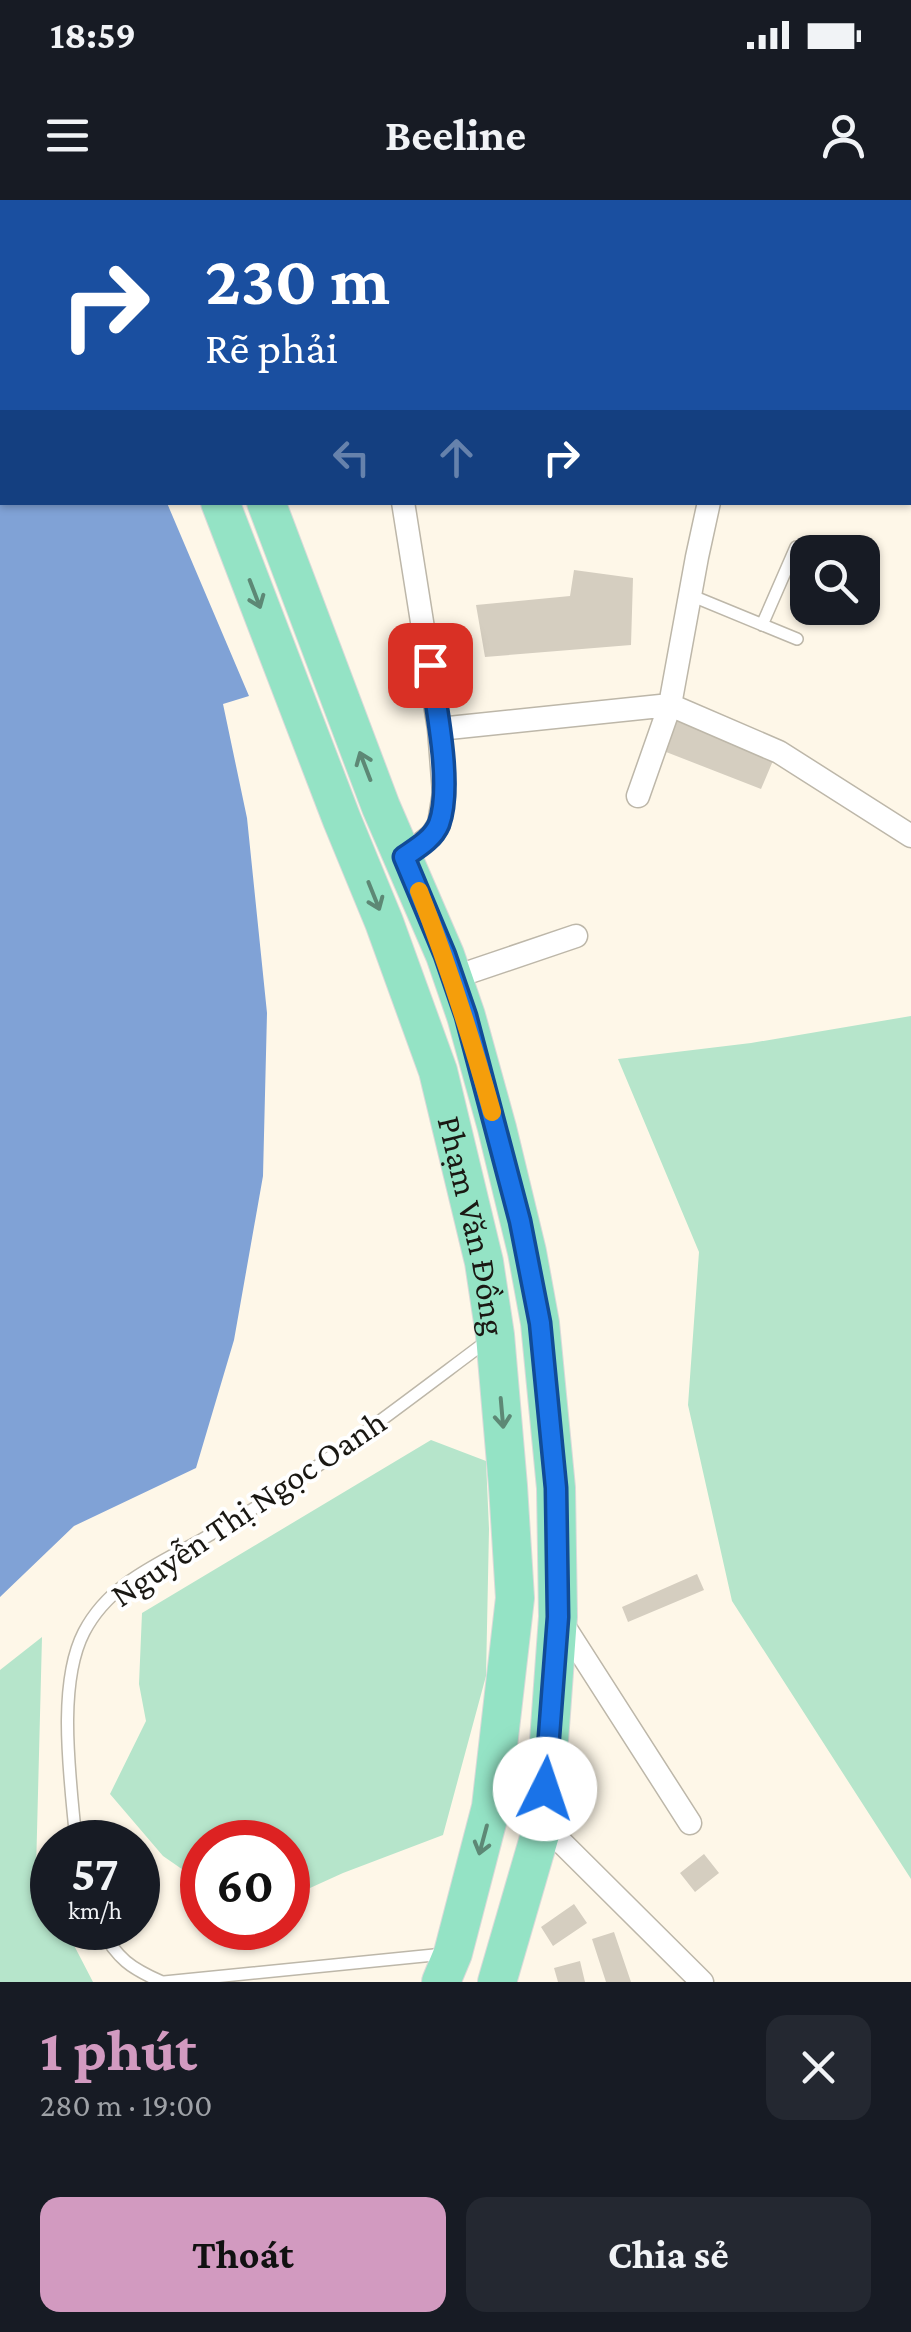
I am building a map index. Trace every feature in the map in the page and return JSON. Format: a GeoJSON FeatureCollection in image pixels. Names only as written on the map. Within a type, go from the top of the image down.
{"type":"FeatureCollection","features":[{"type":"Feature","properties":{"kind":"main road","name":"Phạm Văn Đồng"},"geometry":{"type":"LineString","coordinates":[[221,505],[438,1071],[484,1262],[495,1335],[515,1598],[491,1807],[447,1968]]}},
{"type":"Feature","properties":{"kind":"main road","name":"Phạm Văn Đồng"},"geometry":{"type":"LineString","coordinates":[[267,505],[381,807],[452,978],[497,1128],[540,1323],[556,1488],[558,1617],[542,1824],[499,1974]]}},
{"type":"Feature","properties":{"kind":"main road"},"geometry":{"type":"LineString","coordinates":[[495,1335],[540,1323]]}},
{"type":"Feature","properties":{"kind":"main road"},"geometry":{"type":"LineString","coordinates":[[447,1968],[499,1974]]}},
{"type":"Feature","properties":{"kind":"street"},"geometry":{"type":"LineString","coordinates":[[404,505],[439,729],[444,793],[439,824],[432,836],[404,857]]}},
{"type":"Feature","properties":{"kind":"street"},"geometry":{"type":"LineString","coordinates":[[638,796],[670,705],[708,505]]}},
{"type":"Feature","properties":{"kind":"street"},"geometry":{"type":"LineString","coordinates":[[439,729],[670,705],[779,752],[911,836]]}},
{"type":"Feature","properties":{"kind":"street"},"geometry":{"type":"LineString","coordinates":[[452,978],[576,936]]}},
{"type":"Feature","properties":{"kind":"street"},"geometry":{"type":"LineString","coordinates":[[558,1617],[690,1824]]}},
{"type":"Feature","properties":{"kind":"street"},"geometry":{"type":"LineString","coordinates":[[542,1824],[702,1982]]}},
{"type":"Feature","properties":{"kind":"lane"},"geometry":{"type":"LineString","coordinates":[[762,625],[790,561]]}},
{"type":"Feature","properties":{"kind":"lane"},"geometry":{"type":"LineString","coordinates":[[690,595],[797,640]]}},
{"type":"Feature","properties":{"kind":"lane","name":"Nguyễn Thị Ngọc Oanh"},"geometry":{"type":"LineString","coordinates":[[75,1820],[67,1708],[82,1635],[98,1610],[146,1568],[285,1488],[495,1335]]}},
{"type":"Feature","properties":{"kind":"lane"},"geometry":{"type":"LineString","coordinates":[[115,1950],[133,1969],[163,1982],[447,1968]]}},
{"type":"Feature","properties":{"kind":"green space"},"geometry":{"type":"Polygon","coordinates":[[[911,1016],[911,1879],[732,1601],[688,1405],[699,1252],[618,1059],[751,1043],[911,1016]]]}},
{"type":"Feature","properties":{"kind":"green space"},"geometry":{"type":"Polygon","coordinates":[[[431,1440],[486,1461],[486,1676],[443,1835],[310,1888],[310,1820],[180,1820],[180,1868],[163,1856],[160,1820],[132,1820],[110,1794],[146,1721],[139,1684],[142,1613],[431,1440]]]}},
{"type":"Feature","properties":{"kind":"green space"},"geometry":{"type":"Polygon","coordinates":[[[42,1637],[37,1820],[30,1820],[30,1950],[76,1950],[93,1982],[0,1982],[0,1670],[42,1637]]]}},
{"type":"Feature","properties":{"kind":"water"},"geometry":{"type":"Polygon","coordinates":[[[0,505],[168,505],[249,696],[223,704],[247,818],[267,1013],[263,1176],[234,1340],[196,1468],[74,1526],[0,1597],[0,505]]]}},
{"type":"Feature","properties":{"kind":"building"},"geometry":{"type":"Polygon","coordinates":[[[574,570],[633,578],[631,645],[485,657],[476,605],[570,596],[574,570]]]}},
{"type":"Feature","properties":{"kind":"building"},"geometry":{"type":"Polygon","coordinates":[[[673,713],[775,756],[761,789],[661,750],[673,713]]]}},
{"type":"Feature","properties":{"kind":"building"},"geometry":{"type":"Polygon","coordinates":[[[697,1574],[704,1590],[628,1622],[622,1607],[697,1574]]]}},
{"type":"Feature","properties":{"kind":"building"},"geometry":{"type":"Polygon","coordinates":[[[704,1854],[719,1873],[695,1892],[680,1873],[704,1854]]]}},
{"type":"Feature","properties":{"kind":"building"},"geometry":{"type":"Polygon","coordinates":[[[574,1904],[587,1923],[553,1946],[541,1927],[574,1904]]]}},
{"type":"Feature","properties":{"kind":"building"},"geometry":{"type":"Polygon","coordinates":[[[614,1932],[631,1982],[606,1982],[592,1939],[614,1932]]]}},
{"type":"Feature","properties":{"kind":"building"},"geometry":{"type":"Polygon","coordinates":[[[580,1961],[585,1982],[558,1982],[554,1968],[580,1961]]]}},
{"type":"Feature","properties":{"kind":"slow traffic"},"geometry":{"type":"LineString","coordinates":[[419,891],[466,1016],[492,1112]]}},
{"type":"Feature","properties":{"kind":"route"},"geometry":{"type":"LineString","coordinates":[[430,665],[444,793],[439,824],[432,836],[404,857],[466,1016],[520,1221],[540,1323],[556,1488],[558,1617],[545,1789]]}}]}
